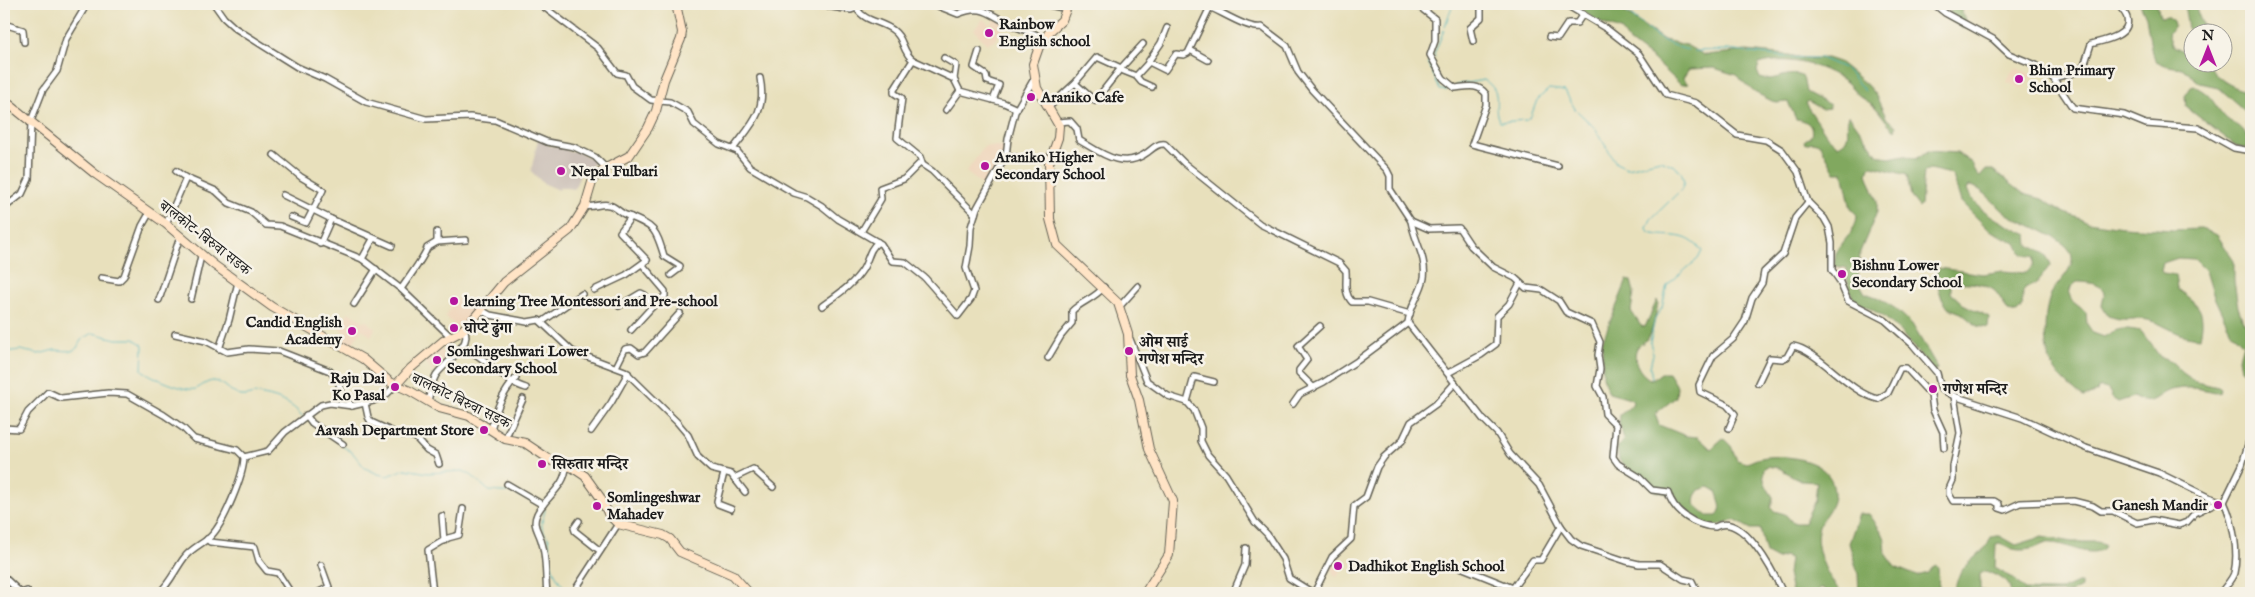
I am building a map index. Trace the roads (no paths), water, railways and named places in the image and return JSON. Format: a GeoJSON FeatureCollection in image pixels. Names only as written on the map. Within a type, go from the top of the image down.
{"type":"FeatureCollection","features":[{"type":"Feature","properties":{"kind":"street"},"geometry":{"type":"LineString","coordinates":[[214,4],[224,18],[235,28],[297,67],[325,79],[366,102],[426,119],[470,117],[495,120],[547,142],[574,147],[595,156],[606,168]]}},
{"type":"Feature","properties":{"kind":"street"},"geometry":{"type":"LineString","coordinates":[[540,4],[598,48],[617,72],[627,76],[630,84],[637,90],[658,102],[670,102],[684,109],[690,114],[694,124],[719,144],[741,154],[750,167],[794,193],[807,197],[838,219],[878,242],[892,261],[905,262],[925,278],[958,316],[974,293],[966,268],[971,227],[1006,156],[1008,139],[1017,109],[1035,77]]}},
{"type":"Feature","properties":{"kind":"street"},"geometry":{"type":"LineString","coordinates":[[244,457],[268,451],[285,432],[306,415],[324,404],[352,406],[386,395],[412,368],[450,336],[464,329],[504,282],[570,230],[585,206],[593,179],[606,168],[629,156],[648,128],[664,80],[682,36],[676,4]]}},
{"type":"Feature","properties":{"kind":"street"},"geometry":{"type":"LineString","coordinates":[[767,4],[780,6],[794,4],[856,9],[868,4]]}},
{"type":"Feature","properties":{"kind":"street"},"geometry":{"type":"LineString","coordinates":[[938,4],[938,6],[958,14],[966,9],[979,9],[993,14],[1009,24],[1045,38]]}},
{"type":"Feature","properties":{"kind":"street"},"geometry":{"type":"LineString","coordinates":[[1045,4],[1067,7],[1062,20],[1045,38],[1034,59],[1037,88],[1058,122],[1060,131],[1050,158],[1049,213],[1055,241],[1061,250],[1114,296],[1120,306],[1128,334],[1147,381],[1168,396],[1187,402],[1199,418],[1201,441],[1208,455],[1226,475],[1254,522],[1267,534],[1283,559],[1290,578],[1314,593],[1332,557],[1351,539],[1354,506],[1366,497],[1377,468],[1384,457],[1402,441],[1412,422],[1436,404],[1455,383]]}},
{"type":"Feature","properties":{"kind":"street"},"geometry":{"type":"LineString","coordinates":[[1202,4],[1210,6],[1252,28],[1262,27],[1284,43],[1290,50],[1298,72],[1320,99],[1370,150],[1389,173],[1390,189],[1411,221],[1422,255],[1424,280],[1408,323],[1357,361],[1314,388],[1300,394],[1293,404]]}},
{"type":"Feature","properties":{"kind":"street"},"geometry":{"type":"LineString","coordinates":[[1416,4],[1435,20],[1436,42],[1430,55],[1443,78],[1455,88],[1469,86],[1481,89],[1486,94],[1486,105],[1472,144],[1558,166]]}},
{"type":"Feature","properties":{"kind":"street"},"geometry":{"type":"LineString","coordinates":[[1472,41],[1470,28],[1480,19],[1480,4]]}},
{"type":"Feature","properties":{"kind":"street"},"geometry":{"type":"LineString","coordinates":[[1565,4],[1607,29],[1639,54],[1666,95],[1696,102],[1737,135],[1766,140],[1779,146],[1798,172],[1808,202],[1824,218],[1832,243],[1832,270],[1839,280],[1848,301],[1885,320],[1913,345],[1937,373],[1941,390]]}},
{"type":"Feature","properties":{"kind":"street"},"geometry":{"type":"LineString","coordinates":[[1934,4],[1945,13],[1992,39],[2009,54],[2036,65],[2054,78],[2073,108],[2124,115],[2146,124],[2198,128],[2234,148],[2251,151]]}},
{"type":"Feature","properties":{"kind":"street"},"geometry":{"type":"LineString","coordinates":[[2054,78],[2074,73],[2084,66],[2091,44],[2107,42],[2124,30],[2127,17],[2118,4]]}},
{"type":"Feature","properties":{"kind":"street"},"geometry":{"type":"LineString","coordinates":[[4,208],[22,194],[29,179],[31,121],[43,90],[57,71],[66,39],[83,5]]}},
{"type":"Feature","properties":{"kind":"street"},"geometry":{"type":"LineString","coordinates":[[1148,62],[1166,70],[1176,54],[1186,55],[1210,6]]}},
{"type":"Feature","properties":{"kind":"street"},"geometry":{"type":"LineString","coordinates":[[856,9],[868,20],[885,25],[896,33],[905,53],[913,60],[954,80],[960,91],[1017,109]]}},
{"type":"Feature","properties":{"kind":"street"},"geometry":{"type":"LineString","coordinates":[[1549,37],[1558,38],[1568,23],[1577,23],[1583,14]]}},
{"type":"Feature","properties":{"kind":"street"},"geometry":{"type":"LineString","coordinates":[[4,24],[23,30],[24,42]]}},
{"type":"Feature","properties":{"kind":"street"},"geometry":{"type":"LineString","coordinates":[[1136,76],[1160,43],[1166,28]]}},
{"type":"Feature","properties":{"kind":"street"},"geometry":{"type":"LineString","coordinates":[[1075,83],[1095,101],[1144,44]]}},
{"type":"Feature","properties":{"kind":"street"},"geometry":{"type":"LineString","coordinates":[[1190,50],[1208,60]]}},
{"type":"Feature","properties":{"kind":"street"},"geometry":{"type":"LineString","coordinates":[[979,51],[974,67],[986,75],[987,81],[999,85],[993,100]]}},
{"type":"Feature","properties":{"kind":"street"},"geometry":{"type":"LineString","coordinates":[[1049,107],[1075,83],[1098,57],[1136,76],[1141,82],[1152,87]]}},
{"type":"Feature","properties":{"kind":"street"},"geometry":{"type":"LineString","coordinates":[[944,58],[956,65],[954,80]]}},
{"type":"Feature","properties":{"kind":"street"},"geometry":{"type":"LineString","coordinates":[[913,60],[893,92],[902,98],[897,136],[900,141],[920,157],[922,163],[976,214]]}},
{"type":"Feature","properties":{"kind":"street"},"geometry":{"type":"LineString","coordinates":[[733,149],[753,124],[759,113],[762,102],[760,78]]}},
{"type":"Feature","properties":{"kind":"street"},"geometry":{"type":"LineString","coordinates":[[946,110],[960,91]]}},
{"type":"Feature","properties":{"kind":"street","name":"बालकोट-बिरुवा सडक"},"geometry":{"type":"LineString","coordinates":[[4,100],[94,173],[166,224],[201,256],[285,315],[363,359],[396,385]]}},
{"type":"Feature","properties":{"kind":"street"},"geometry":{"type":"LineString","coordinates":[[1058,122],[1070,121],[1077,129],[1079,140],[1108,158],[1135,160],[1156,146],[1164,144],[1184,163],[1260,224],[1339,263],[1346,271],[1345,286],[1348,297],[1352,302],[1368,302],[1410,314]]}},
{"type":"Feature","properties":{"kind":"street"},"geometry":{"type":"LineString","coordinates":[[274,155],[301,177],[322,188],[323,192],[306,223],[291,217]]}},
{"type":"Feature","properties":{"kind":"street"},"geometry":{"type":"LineString","coordinates":[[1006,156],[1025,159],[1050,158]]}},
{"type":"Feature","properties":{"kind":"street"},"geometry":{"type":"LineString","coordinates":[[861,232],[881,199],[880,188],[904,179],[922,163]]}},
{"type":"Feature","properties":{"kind":"street"},"geometry":{"type":"LineString","coordinates":[[176,170],[186,178],[216,191],[229,203],[251,212],[266,226],[280,226],[362,260],[401,289],[450,336]]}},
{"type":"Feature","properties":{"kind":"street"},"geometry":{"type":"LineString","coordinates":[[166,224],[186,178]]}},
{"type":"Feature","properties":{"kind":"street"},"geometry":{"type":"LineString","coordinates":[[283,195],[373,239],[392,246]]}},
{"type":"Feature","properties":{"kind":"street"},"geometry":{"type":"LineString","coordinates":[[1729,428],[1735,414],[1727,405],[1700,392],[1699,385],[1713,356],[1733,339],[1745,321],[1752,298],[1762,283],[1764,272],[1783,254],[1795,218],[1808,202]]}},
{"type":"Feature","properties":{"kind":"street"},"geometry":{"type":"LineString","coordinates":[[585,206],[609,205],[631,217],[644,221],[655,231],[664,256],[680,266],[671,275]]}},
{"type":"Feature","properties":{"kind":"street"},"geometry":{"type":"LineString","coordinates":[[101,278],[119,281],[124,276],[142,226],[150,212]]}},
{"type":"Feature","properties":{"kind":"street"},"geometry":{"type":"LineString","coordinates":[[594,290],[626,275],[647,260],[620,232],[631,217]]}},
{"type":"Feature","properties":{"kind":"street"},"geometry":{"type":"LineString","coordinates":[[320,244],[331,219]]}},
{"type":"Feature","properties":{"kind":"street"},"geometry":{"type":"LineString","coordinates":[[1411,221],[1429,229],[1458,228],[1471,246],[1493,267],[1509,275],[1526,288],[1542,290],[1559,301],[1566,312],[1592,324],[1600,342],[1598,355],[1600,369],[1597,386],[1603,397],[1605,414],[1616,425],[1613,457],[1618,464],[1639,477],[1652,490],[1668,492],[1671,503],[1697,523],[1715,527],[1721,524],[1729,524],[1747,536],[1764,554],[1783,593]]}},
{"type":"Feature","properties":{"kind":"street"},"geometry":{"type":"LineString","coordinates":[[437,232],[437,242]]}},
{"type":"Feature","properties":{"kind":"street"},"geometry":{"type":"LineString","coordinates":[[159,300],[180,237]]}},
{"type":"Feature","properties":{"kind":"street"},"geometry":{"type":"LineString","coordinates":[[362,260],[368,252],[373,239]]}},
{"type":"Feature","properties":{"kind":"street"},"geometry":{"type":"LineString","coordinates":[[401,289],[425,255],[427,248],[437,242],[466,240]]}},
{"type":"Feature","properties":{"kind":"street"},"geometry":{"type":"LineString","coordinates":[[822,306],[852,284],[864,268],[870,249],[878,242]]}},
{"type":"Feature","properties":{"kind":"street"},"geometry":{"type":"LineString","coordinates":[[191,299],[201,256]]}},
{"type":"Feature","properties":{"kind":"street"},"geometry":{"type":"LineString","coordinates":[[631,330],[665,296],[665,291],[642,264]]}},
{"type":"Feature","properties":{"kind":"street"},"geometry":{"type":"LineString","coordinates":[[354,304],[376,269]]}},
{"type":"Feature","properties":{"kind":"street"},"geometry":{"type":"LineString","coordinates":[[219,349],[227,328],[238,282]]}},
{"type":"Feature","properties":{"kind":"street"},"geometry":{"type":"LineString","coordinates":[[1448,373],[1481,355],[1496,344],[1497,316],[1509,304],[1520,283]]}},
{"type":"Feature","properties":{"kind":"street"},"geometry":{"type":"LineString","coordinates":[[1120,306],[1138,286]]}},
{"type":"Feature","properties":{"kind":"street"},"geometry":{"type":"LineString","coordinates":[[1048,358],[1061,336],[1070,327],[1072,311],[1078,305],[1093,298],[1104,287]]}},
{"type":"Feature","properties":{"kind":"street"},"geometry":{"type":"LineString","coordinates":[[542,322],[582,294]]}},
{"type":"Feature","properties":{"kind":"street"},"geometry":{"type":"LineString","coordinates":[[619,306],[641,294],[645,295],[652,307]]}},
{"type":"Feature","properties":{"kind":"street"},"geometry":{"type":"LineString","coordinates":[[481,310],[490,314],[527,322],[537,319],[572,351],[628,373],[688,435],[698,457],[711,469],[731,474],[745,492]]}},
{"type":"Feature","properties":{"kind":"street"},"geometry":{"type":"LineString","coordinates":[[616,367],[625,349],[631,348],[639,354],[645,352],[680,313]]}},
{"type":"Feature","properties":{"kind":"street"},"geometry":{"type":"LineString","coordinates":[[1408,323],[1483,419],[1497,433],[1510,454],[1539,485],[1561,526],[1571,539],[1581,546],[1626,562],[1660,564],[1683,579],[1692,581],[1698,593]]}},
{"type":"Feature","properties":{"kind":"street"},"geometry":{"type":"LineString","coordinates":[[1314,388],[1299,373],[1299,370],[1307,360],[1298,346],[1320,326]]}},
{"type":"Feature","properties":{"kind":"street"},"geometry":{"type":"LineString","coordinates":[[428,402],[436,375],[466,338],[464,329]]}},
{"type":"Feature","properties":{"kind":"street"},"geometry":{"type":"LineString","coordinates":[[175,334],[206,341],[227,352],[248,349],[280,351],[330,371],[338,381],[342,394],[352,406]]}},
{"type":"Feature","properties":{"kind":"street"},"geometry":{"type":"LineString","coordinates":[[1128,334],[1130,375],[1139,400],[1149,449],[1173,501],[1169,555],[1145,593]]}},
{"type":"Feature","properties":{"kind":"street"},"geometry":{"type":"LineString","coordinates":[[461,346],[526,388]]}},
{"type":"Feature","properties":{"kind":"street"},"geometry":{"type":"LineString","coordinates":[[1758,383],[1770,358],[1782,359],[1787,357],[1793,346],[1806,351],[1872,398],[1881,398],[1888,392],[1898,377],[1900,368],[1903,368],[1911,372],[1931,395],[1933,410],[1943,432],[1944,448]]}},
{"type":"Feature","properties":{"kind":"street"},"geometry":{"type":"LineString","coordinates":[[591,431],[611,403],[628,373]]}},
{"type":"Feature","properties":{"kind":"street"},"geometry":{"type":"LineString","coordinates":[[1187,402],[1194,377],[1214,382]]}},
{"type":"Feature","properties":{"kind":"street"},"geometry":{"type":"LineString","coordinates":[[491,430],[497,414],[497,404],[514,380]]}},
{"type":"Feature","properties":{"kind":"street","name":"बालकोट बिरुवा सडक"},"geometry":{"type":"LineString","coordinates":[[396,385],[447,412],[469,416],[505,439],[525,443],[548,459],[566,466]]}},
{"type":"Feature","properties":{"kind":"street"},"geometry":{"type":"LineString","coordinates":[[1931,395],[1941,390]]}},
{"type":"Feature","properties":{"kind":"street"},"geometry":{"type":"LineString","coordinates":[[1941,390],[2022,418],[2086,448],[2159,473],[2222,502],[2228,510],[2235,550],[2234,574],[2221,593]]}},
{"type":"Feature","properties":{"kind":"street"},"geometry":{"type":"LineString","coordinates":[[4,428],[19,429],[28,412],[48,392],[61,398],[108,393],[127,394],[164,415],[183,428],[194,439],[237,450],[244,457]]}},
{"type":"Feature","properties":{"kind":"street"},"geometry":{"type":"LineString","coordinates":[[1954,396],[1960,433],[1953,466],[1953,480],[1948,494],[1953,501],[1994,501],[1999,504],[1999,508],[2006,510],[2020,503],[2073,502],[2093,506],[2101,511],[2113,511],[2137,523],[2153,520],[2179,525],[2187,522],[2195,513],[2222,502],[2242,465],[2251,434]]}},
{"type":"Feature","properties":{"kind":"street"},"geometry":{"type":"LineString","coordinates":[[505,439],[523,399]]}},
{"type":"Feature","properties":{"kind":"street"},"geometry":{"type":"LineString","coordinates":[[365,403],[371,422],[395,433],[415,437],[436,455],[439,464]]}},
{"type":"Feature","properties":{"kind":"street"},"geometry":{"type":"LineString","coordinates":[[306,415],[312,424],[343,444]]}},
{"type":"Feature","properties":{"kind":"street"},"geometry":{"type":"LineString","coordinates":[[159,593],[167,585],[184,557],[207,539],[222,521],[242,472],[244,457]]}},
{"type":"Feature","properties":{"kind":"street"},"geometry":{"type":"LineString","coordinates":[[548,593],[542,542],[535,528],[537,513],[562,483],[566,466],[585,476],[600,496],[609,515],[618,524],[663,535],[670,539],[680,552],[733,575],[749,593]]}},
{"type":"Feature","properties":{"kind":"street"},"geometry":{"type":"LineString","coordinates":[[734,478],[753,469],[773,487]]}},
{"type":"Feature","properties":{"kind":"street"},"geometry":{"type":"LineString","coordinates":[[724,473],[717,501],[718,504],[731,508]]}},
{"type":"Feature","properties":{"kind":"street"},"geometry":{"type":"LineString","coordinates":[[507,484],[536,500],[542,506]]}},
{"type":"Feature","properties":{"kind":"street"},"geometry":{"type":"LineString","coordinates":[[433,593],[428,550],[460,533],[463,509]]}},
{"type":"Feature","properties":{"kind":"street"},"geometry":{"type":"LineString","coordinates":[[442,516],[444,541]]}},
{"type":"Feature","properties":{"kind":"street"},"geometry":{"type":"LineString","coordinates":[[579,521],[574,528],[575,531],[599,550]]}},
{"type":"Feature","properties":{"kind":"street"},"geometry":{"type":"LineString","coordinates":[[577,591],[599,550],[618,524]]}},
{"type":"Feature","properties":{"kind":"street"},"geometry":{"type":"LineString","coordinates":[[1458,566],[1513,588],[1533,560],[1540,560],[1561,526]]}},
{"type":"Feature","properties":{"kind":"street"},"geometry":{"type":"LineString","coordinates":[[207,539],[210,542],[255,546],[259,561],[267,571],[278,573],[291,593]]}},
{"type":"Feature","properties":{"kind":"street"},"geometry":{"type":"LineString","coordinates":[[1233,593],[1245,565],[1246,548]]}},
{"type":"Feature","properties":{"kind":"street"},"geometry":{"type":"LineString","coordinates":[[317,593],[329,587],[321,566]]}},
{"type":"Feature","properties":{"kind":"street"},"geometry":{"type":"LineString","coordinates":[[4,577],[22,593],[27,591],[29,593]]}},
{"type":"Feature","properties":{"kind":"street"},"geometry":{"type":"LineString","coordinates":[[441,593],[461,593]]}},
{"type":"Feature","properties":{"kind":"street"},"geometry":{"type":"LineString","coordinates":[[495,593],[501,593]]}},
{"type":"Feature","properties":{"kind":"waterway"},"geometry":{"type":"LineString","coordinates":[[1445,26],[1453,4]]}},
{"type":"Feature","properties":{"kind":"waterway"},"geometry":{"type":"LineString","coordinates":[[1617,4],[1657,37],[1676,47],[1688,50]]}},
{"type":"Feature","properties":{"kind":"waterway"},"geometry":{"type":"LineString","coordinates":[[1435,57],[1434,54],[1444,30]]}},
{"type":"Feature","properties":{"kind":"waterway"},"geometry":{"type":"LineString","coordinates":[[1694,51],[1727,50],[1786,57],[1821,58],[1846,69],[1865,91]]}},
{"type":"Feature","properties":{"kind":"waterway"},"geometry":{"type":"LineString","coordinates":[[1431,60],[1428,62],[1440,90],[1447,90]]}},
{"type":"Feature","properties":{"kind":"waterway"},"geometry":{"type":"LineString","coordinates":[[1456,85],[1484,80],[1491,85],[1496,95],[1496,111],[1500,122],[1527,120],[1531,116],[1537,100],[1549,89],[1565,91],[1575,109],[1594,127],[1616,163],[1627,168],[1660,160],[1675,166],[1682,174],[1684,182],[1681,190],[1651,219],[1647,228],[1649,233],[1678,236],[1690,240],[1702,251],[1698,259],[1667,285],[1662,308],[1655,319],[1650,342],[1653,354],[1650,367],[1652,378]]}},
{"type":"Feature","properties":{"kind":"waterway"},"geometry":{"type":"LineString","coordinates":[[4,352],[20,350],[39,354],[54,350],[72,351],[77,348],[81,340],[93,333],[116,339],[134,339],[143,345],[142,370],[160,380],[191,389],[196,389],[209,382],[218,382],[241,396],[256,394],[282,401],[294,407],[303,417]]}},
{"type":"Feature","properties":{"kind":"waterway"},"geometry":{"type":"LineString","coordinates":[[342,446],[352,452],[365,468],[378,474],[387,476],[405,469],[428,473],[463,471],[471,475],[489,491],[514,493],[529,500]]}},
{"type":"Feature","properties":{"kind":"waterway"},"geometry":{"type":"LineString","coordinates":[[543,508],[545,510],[542,528],[549,538],[551,560],[555,573],[568,591],[576,591]]}},
{"type":"Feature","properties":{"kind":"waterway"},"geometry":{"type":"LineString","coordinates":[[580,590],[588,590],[593,593]]}},
{"type":"Feature","properties":{"kind":"waterway"},"geometry":{"type":"LineString","coordinates":[[638,593],[644,591],[654,593]]}},
{"type":"Feature","properties":{"kind":"place","name":"Rainbow English school"},"geometry":{"type":"Point","coordinates":[989,33]}},
{"type":"Feature","properties":{"kind":"place","name":"Bhim Primary School"},"geometry":{"type":"Point","coordinates":[2019,79]}},
{"type":"Feature","properties":{"kind":"place","name":"Araniko Cafe"},"geometry":{"type":"Point","coordinates":[1031,97]}},
{"type":"Feature","properties":{"kind":"place","name":"Araniko Higher Secondary School"},"geometry":{"type":"Point","coordinates":[985,166]}},
{"type":"Feature","properties":{"kind":"place","name":"Nepal Fulbari"},"geometry":{"type":"Point","coordinates":[561,171]}},
{"type":"Feature","properties":{"kind":"place","name":"Bishnu Lower Secondary School"},"geometry":{"type":"Point","coordinates":[1842,274]}},
{"type":"Feature","properties":{"kind":"place","name":"learning Tree Montessori and Pre-school"},"geometry":{"type":"Point","coordinates":[454,301]}},
{"type":"Feature","properties":{"kind":"place","name":"घोप्टे ढुंगा"},"geometry":{"type":"Point","coordinates":[454,328]}},
{"type":"Feature","properties":{"kind":"place","name":"Candid English Academy"},"geometry":{"type":"Point","coordinates":[352,331]}},
{"type":"Feature","properties":{"kind":"place","name":"ओम साई गणेश मन्दिर"},"geometry":{"type":"Point","coordinates":[1129,351]}},
{"type":"Feature","properties":{"kind":"place","name":"Somlingeshwari Lower Secondary School"},"geometry":{"type":"Point","coordinates":[437,360]}},
{"type":"Feature","properties":{"kind":"place","name":"Raju Dai Ko Pasal"},"geometry":{"type":"Point","coordinates":[395,387]}},
{"type":"Feature","properties":{"kind":"place","name":"गणेश मन्दिर"},"geometry":{"type":"Point","coordinates":[1933,389]}},
{"type":"Feature","properties":{"kind":"place","name":"Aavash Department Store"},"geometry":{"type":"Point","coordinates":[484,430]}},
{"type":"Feature","properties":{"kind":"place","name":"सिरुतार मन्दिर"},"geometry":{"type":"Point","coordinates":[542,464]}},
{"type":"Feature","properties":{"kind":"place","name":"Ganesh Mandir"},"geometry":{"type":"Point","coordinates":[2218,505]}},
{"type":"Feature","properties":{"kind":"place","name":"Somlingeshwar Mahadev"},"geometry":{"type":"Point","coordinates":[597,506]}},
{"type":"Feature","properties":{"kind":"place","name":"Dadhikot English School"},"geometry":{"type":"Point","coordinates":[1338,566]}}]}
